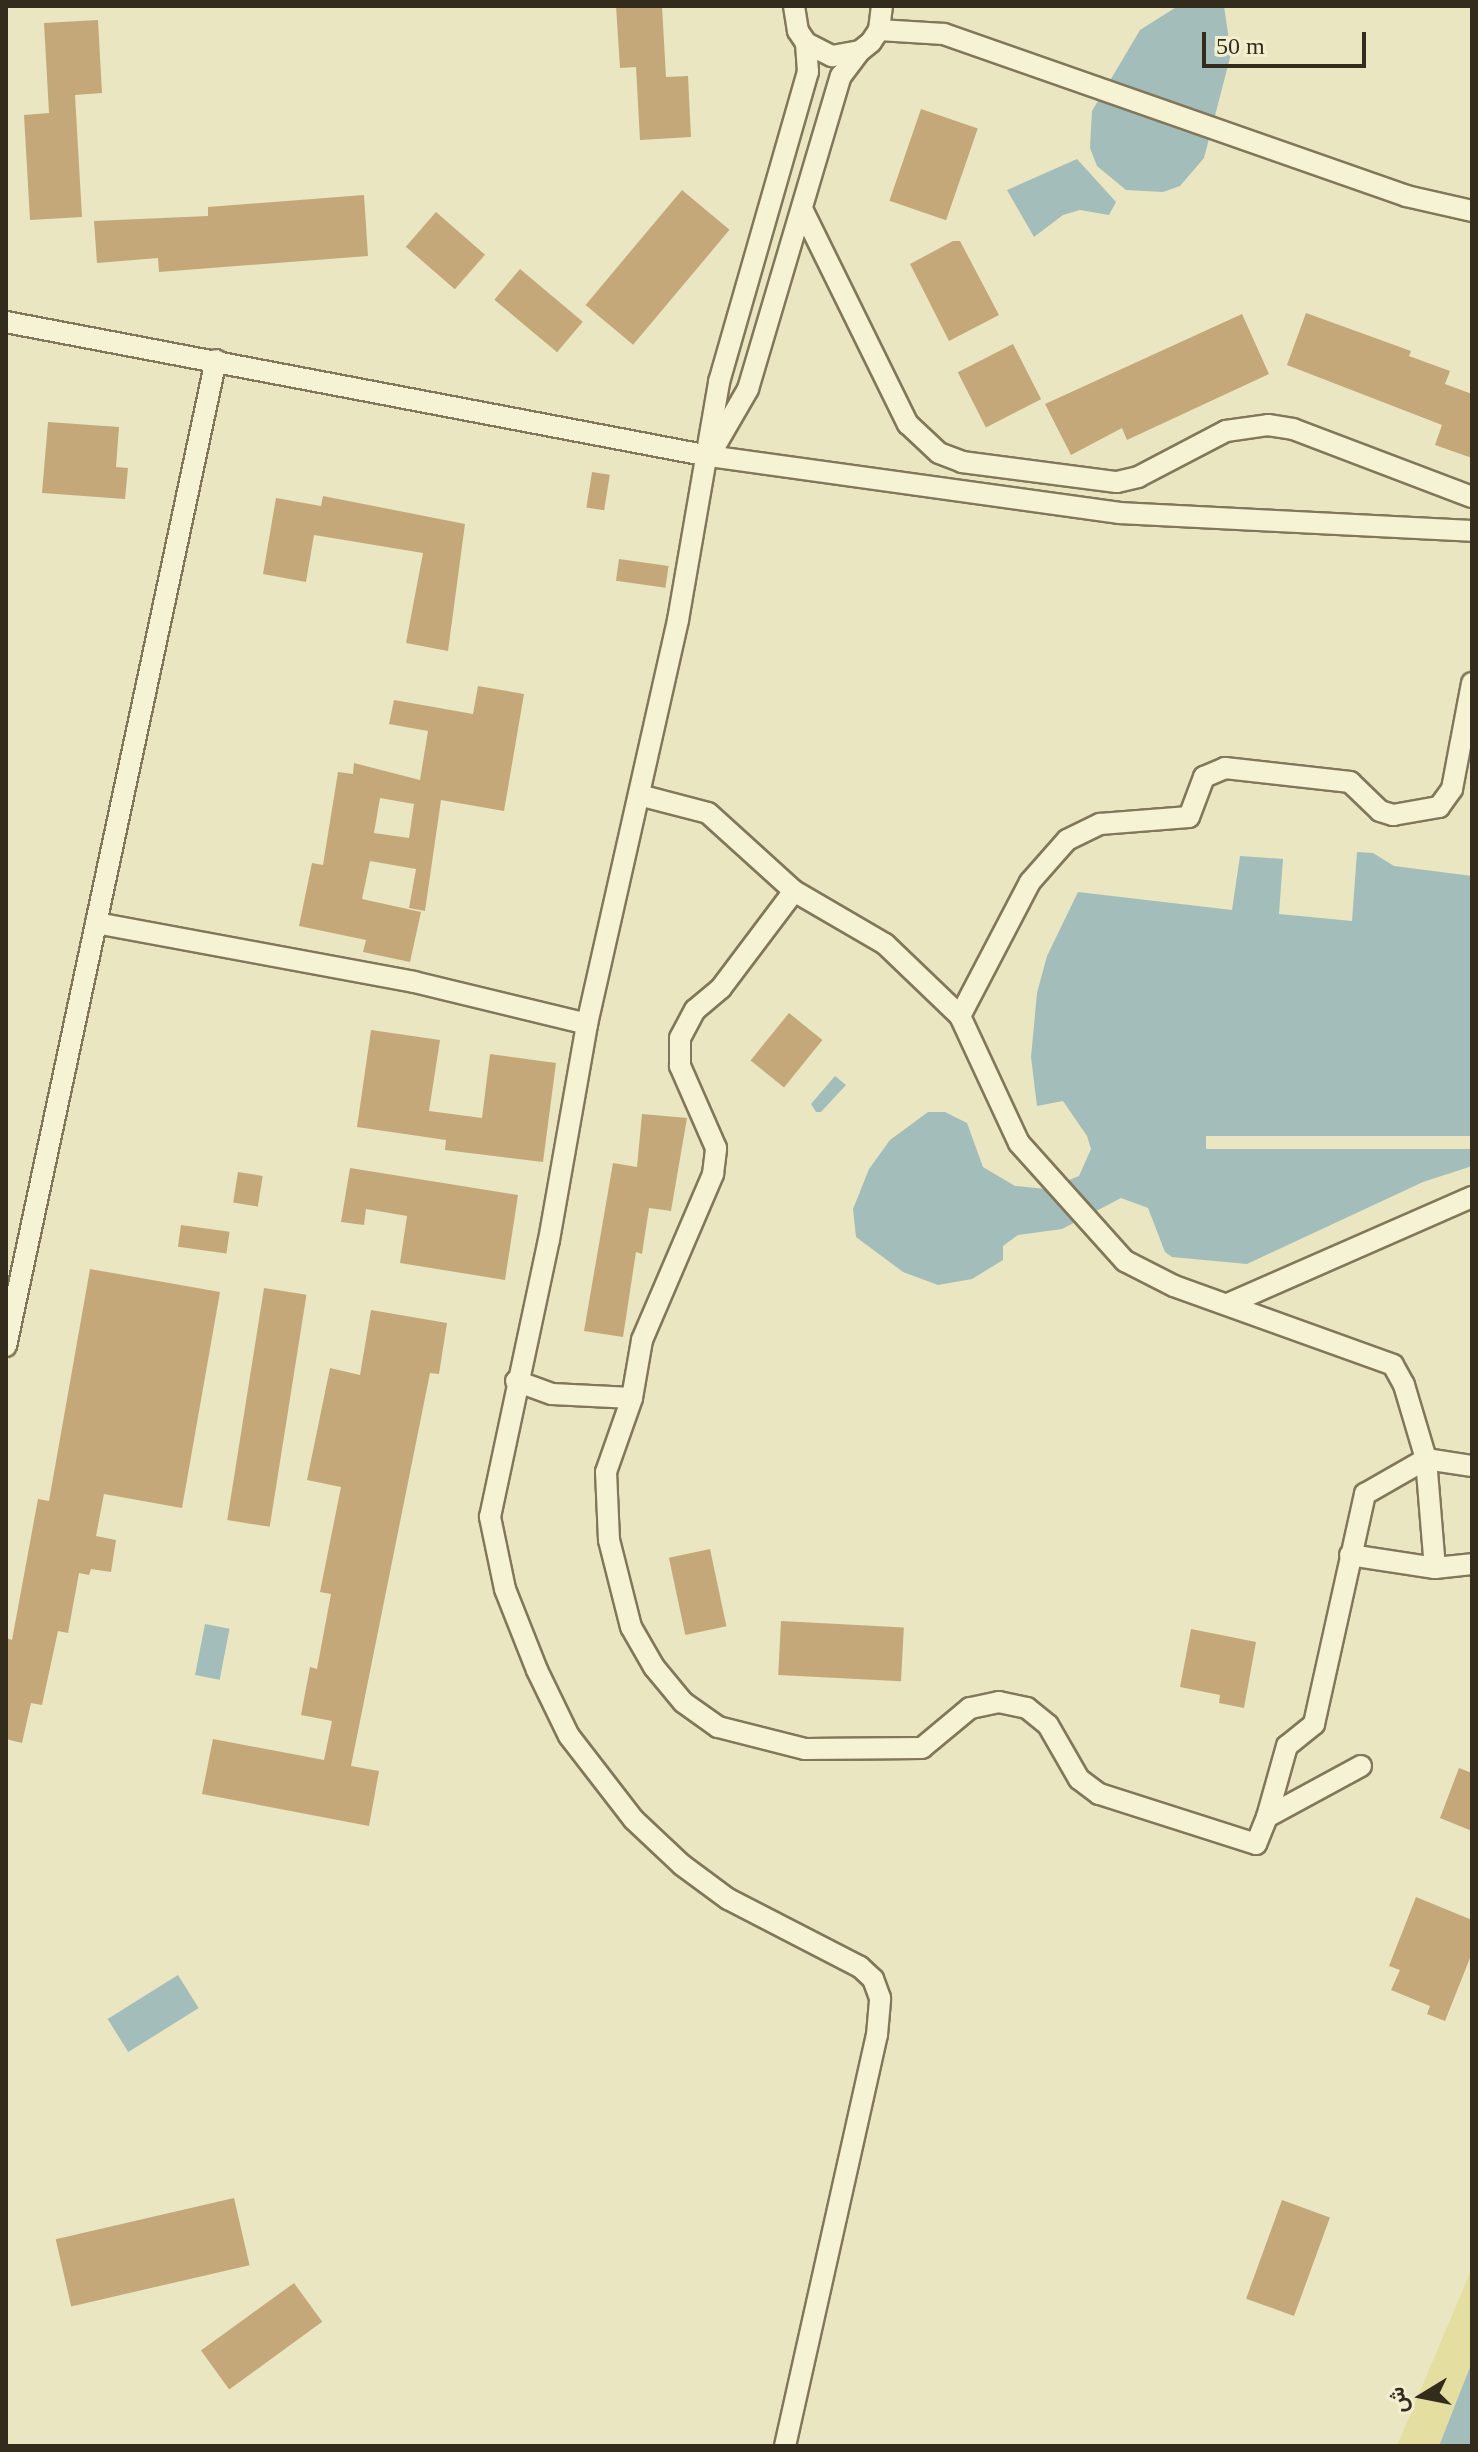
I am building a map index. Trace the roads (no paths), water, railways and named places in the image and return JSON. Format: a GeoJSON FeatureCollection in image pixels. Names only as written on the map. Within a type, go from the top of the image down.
{"type":"FeatureCollection","features":[{"type":"Feature","properties":{"kind":"street"},"geometry":{"type":"LineString","coordinates":[[794,6],[798,31],[806,43],[832,56],[860,51]]}},
{"type":"Feature","properties":{"kind":"street"},"geometry":{"type":"LineString","coordinates":[[709,456],[748,389],[841,76],[879,30],[882,6]]}},
{"type":"Feature","properties":{"kind":"street"},"geometry":{"type":"LineString","coordinates":[[879,30],[944,34],[1406,196],[1472,211]]}},
{"type":"Feature","properties":{"kind":"street"},"geometry":{"type":"LineString","coordinates":[[785,2446],[877,2035],[880,1998],[873,1979],[860,1967],[728,1899],[682,1865],[634,1820],[569,1736],[505,1589],[493,1539],[491,1494],[549,1240],[587,1024],[639,795],[709,456],[719,382],[808,72],[806,43]]}},
{"type":"Feature","properties":{"kind":"street"},"geometry":{"type":"LineString","coordinates":[[802,209],[908,424],[939,453],[962,462],[1117,482],[1138,477],[1226,431],[1268,425],[1293,429],[1472,497]]}},
{"type":"Feature","properties":{"kind":"street"},"geometry":{"type":"LineString","coordinates":[[6,322],[709,456],[1119,513],[1472,531]]}},
{"type":"Feature","properties":{"kind":"street"},"geometry":{"type":"LineString","coordinates":[[6,1346],[216,360]]}},
{"type":"Feature","properties":{"kind":"street"},"geometry":{"type":"LineString","coordinates":[[960,1016],[1030,882],[1067,840],[1100,824],[1189,817],[1204,777],[1225,768],[1350,782],[1380,811],[1393,815],[1439,807],[1452,789],[1472,683]]}},
{"type":"Feature","properties":{"kind":"street"},"geometry":{"type":"LineString","coordinates":[[639,795],[708,813],[794,891],[885,944],[960,1016],[1006,1123],[1111,1249],[1142,1272],[1393,1365],[1404,1385],[1426,1459],[1435,1568]]}},
{"type":"Feature","properties":{"kind":"street"},"geometry":{"type":"LineString","coordinates":[[794,891],[721,988],[695,1010],[680,1038],[680,1066],[716,1148],[715,1161],[642,1340],[632,1398],[606,1472],[609,1540],[618,1586],[631,1627],[654,1667],[683,1702],[718,1727],[805,1749],[922,1748],[970,1708],[999,1702],[1027,1708],[1048,1725],[1079,1779],[1099,1794],[1256,1844],[1287,1746],[1314,1724],[1365,1494],[1426,1459],[1472,1466]]}},
{"type":"Feature","properties":{"kind":"street"},"geometry":{"type":"LineString","coordinates":[[96,923],[414,982],[587,1024]]}},
{"type":"Feature","properties":{"kind":"street"},"geometry":{"type":"LineString","coordinates":[[1228,1304],[1472,1197]]}},
{"type":"Feature","properties":{"kind":"street"},"geometry":{"type":"LineString","coordinates":[[516,1381],[552,1394],[632,1398]]}},
{"type":"Feature","properties":{"kind":"street"},"geometry":{"type":"LineString","coordinates":[[1350,1555],[1435,1568],[1472,1564]]}},
{"type":"Feature","properties":{"kind":"street"},"geometry":{"type":"LineString","coordinates":[[1267,1817],[1361,1766]]}},
{"type":"Feature","properties":{"kind":"water"},"geometry":{"type":"Polygon","coordinates":[[[1178,6],[1224,6],[1231,54],[1204,158],[1180,186],[1163,192],[1126,190],[1097,166],[1090,148],[1092,111],[1140,30],[1178,6]]]}},
{"type":"Feature","properties":{"kind":"water"},"geometry":{"type":"Polygon","coordinates":[[[1077,159],[1116,202],[1109,215],[1080,210],[1063,215],[1034,237],[1007,190],[1077,159]]]}},
{"type":"Feature","properties":{"kind":"water"},"geometry":{"type":"Polygon","coordinates":[[[1357,852],[1373,853],[1394,866],[1472,876],[1472,1166],[1423,1182],[1247,1264],[1172,1257],[1165,1252],[1148,1208],[1121,1198],[1062,1229],[1018,1235],[1003,1246],[1003,1260],[972,1279],[938,1285],[903,1272],[856,1237],[853,1209],[869,1169],[890,1140],[928,1112],[945,1112],[967,1123],[983,1167],[1015,1186],[1046,1189],[1079,1176],[1091,1149],[1087,1136],[1063,1101],[1037,1106],[1031,1057],[1037,993],[1047,956],[1078,892],[1232,910],[1240,856],[1283,859],[1279,914],[1352,921],[1357,852]]]}},
{"type":"Feature","properties":{"kind":"water"},"geometry":{"type":"Polygon","coordinates":[[[835,1076],[846,1085],[821,1112],[816,1112],[811,1104],[835,1076]]]}},
{"type":"Feature","properties":{"kind":"water"},"geometry":{"type":"Polygon","coordinates":[[[205,1624],[230,1629],[220,1680],[195,1675],[205,1624]]]}},
{"type":"Feature","properties":{"kind":"water"},"geometry":{"type":"Polygon","coordinates":[[[178,1975],[199,2008],[128,2052],[108,2019],[178,1975]]]}},
{"type":"Feature","properties":{"kind":"water"},"geometry":{"type":"Polygon","coordinates":[[[1472,2362],[1472,2446],[1439,2446],[1472,2362]]]}}]}
